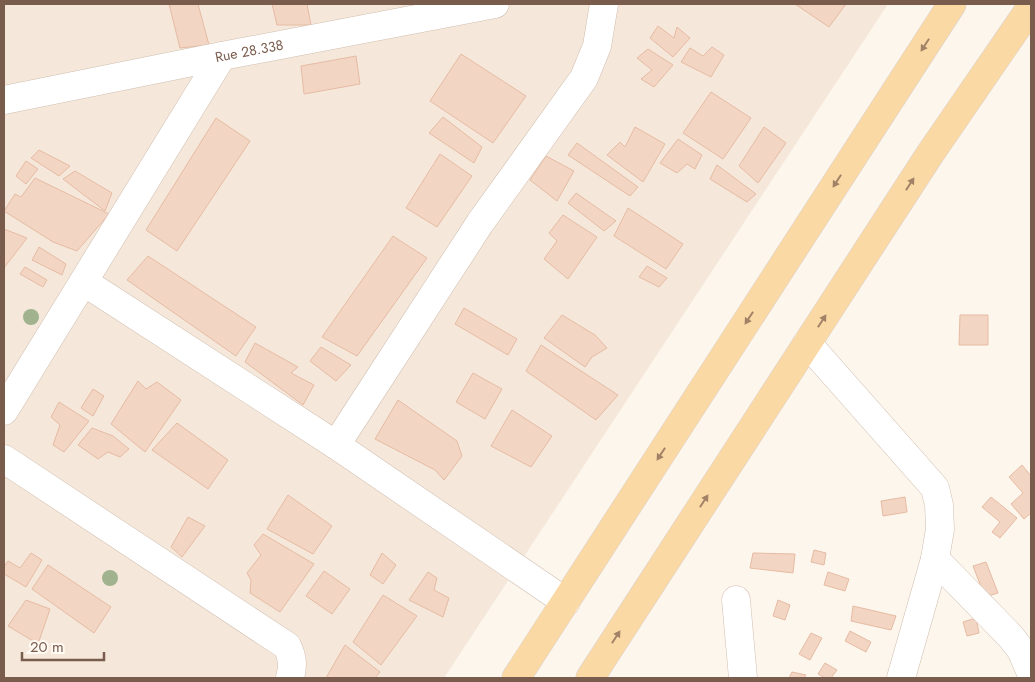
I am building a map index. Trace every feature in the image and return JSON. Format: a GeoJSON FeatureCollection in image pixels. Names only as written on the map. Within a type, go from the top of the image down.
{"type":"FeatureCollection","features":[{"type":"Feature","properties":{"kind":"main road"},"geometry":{"type":"LineString","coordinates":[[516,678],[952,4]]}},
{"type":"Feature","properties":{"kind":"main road"},"geometry":{"type":"LineString","coordinates":[[590,678],[930,154],[1031,7]]}},
{"type":"Feature","properties":{"kind":"street","name":"Rue 28.338"},"geometry":{"type":"LineString","coordinates":[[4,100],[496,4]]}},
{"type":"Feature","properties":{"kind":"street"},"geometry":{"type":"LineString","coordinates":[[336,445],[480,223],[584,78],[597,46],[604,4]]}},
{"type":"Feature","properties":{"kind":"street"},"geometry":{"type":"LineString","coordinates":[[4,411],[222,56]]}},
{"type":"Feature","properties":{"kind":"street"},"geometry":{"type":"LineString","coordinates":[[84,282],[336,445],[566,602]]}},
{"type":"Feature","properties":{"kind":"street"},"geometry":{"type":"LineString","coordinates":[[807,343],[935,488],[939,505],[940,529],[935,559],[901,678]]}},
{"type":"Feature","properties":{"kind":"street"},"geometry":{"type":"LineString","coordinates":[[4,460],[287,646],[292,654],[293,666],[290,678]]}},
{"type":"Feature","properties":{"kind":"street"},"geometry":{"type":"LineString","coordinates":[[935,559],[1011,637],[1021,650],[1031,673]]}},
{"type":"Feature","properties":{"kind":"street"},"geometry":{"type":"LineString","coordinates":[[736,600],[743,678]]}},
{"type":"Feature","properties":{"kind":"shaded area"},"geometry":{"type":"Polygon","coordinates":[[[4,4],[888,4],[444,678],[4,678],[4,4]]]}},
{"type":"Feature","properties":{"kind":"building"},"geometry":{"type":"Polygon","coordinates":[[[169,4],[198,4],[209,45],[180,48],[169,4]]]}},
{"type":"Feature","properties":{"kind":"building"},"geometry":{"type":"Polygon","coordinates":[[[272,4],[307,4],[311,25],[277,25],[272,4]]]}},
{"type":"Feature","properties":{"kind":"building"},"geometry":{"type":"Polygon","coordinates":[[[795,4],[846,4],[829,27],[795,4]]]}},
{"type":"Feature","properties":{"kind":"building"},"geometry":{"type":"Polygon","coordinates":[[[658,26],[674,38],[677,27],[690,38],[673,57],[650,38],[658,26]]]}},
{"type":"Feature","properties":{"kind":"building"},"geometry":{"type":"Polygon","coordinates":[[[712,47],[724,55],[711,77],[681,62],[690,48],[703,56],[712,47]]]}},
{"type":"Feature","properties":{"kind":"building"},"geometry":{"type":"Polygon","coordinates":[[[648,49],[673,65],[654,87],[641,79],[652,70],[637,58],[648,49]]]}},
{"type":"Feature","properties":{"kind":"building"},"geometry":{"type":"Polygon","coordinates":[[[461,54],[526,96],[493,143],[430,101],[461,54]]]}},
{"type":"Feature","properties":{"kind":"building"},"geometry":{"type":"Polygon","coordinates":[[[356,56],[360,84],[304,94],[301,66],[356,56]]]}},
{"type":"Feature","properties":{"kind":"building"},"geometry":{"type":"Polygon","coordinates":[[[711,92],[751,118],[723,159],[683,133],[711,92]]]}},
{"type":"Feature","properties":{"kind":"building"},"geometry":{"type":"Polygon","coordinates":[[[443,117],[482,147],[474,163],[429,133],[443,117]]]}},
{"type":"Feature","properties":{"kind":"building"},"geometry":{"type":"Polygon","coordinates":[[[216,118],[250,141],[177,251],[146,230],[216,118]]]}},
{"type":"Feature","properties":{"kind":"building"},"geometry":{"type":"Polygon","coordinates":[[[635,127],[665,144],[643,182],[607,155],[620,142],[625,147],[635,127]]]}},
{"type":"Feature","properties":{"kind":"building"},"geometry":{"type":"Polygon","coordinates":[[[764,127],[786,143],[758,183],[739,166],[764,127]]]}},
{"type":"Feature","properties":{"kind":"building"},"geometry":{"type":"Polygon","coordinates":[[[678,139],[702,155],[695,169],[687,164],[677,173],[660,163],[678,139]]]}},
{"type":"Feature","properties":{"kind":"building"},"geometry":{"type":"Polygon","coordinates":[[[577,143],[638,187],[630,196],[568,155],[577,143]]]}},
{"type":"Feature","properties":{"kind":"building"},"geometry":{"type":"Polygon","coordinates":[[[39,150],[70,166],[59,176],[31,158],[39,150]]]}},
{"type":"Feature","properties":{"kind":"building"},"geometry":{"type":"Polygon","coordinates":[[[440,154],[472,176],[437,227],[406,208],[440,154]]]}},
{"type":"Feature","properties":{"kind":"building"},"geometry":{"type":"Polygon","coordinates":[[[546,156],[574,171],[557,201],[530,180],[546,156]]]}},
{"type":"Feature","properties":{"kind":"building"},"geometry":{"type":"Polygon","coordinates":[[[26,161],[38,169],[26,184],[16,176],[26,161]]]}},
{"type":"Feature","properties":{"kind":"building"},"geometry":{"type":"Polygon","coordinates":[[[717,165],[756,194],[747,202],[710,179],[717,165]]]}},
{"type":"Feature","properties":{"kind":"building"},"geometry":{"type":"Polygon","coordinates":[[[75,171],[112,193],[105,211],[63,179],[75,171]]]}},
{"type":"Feature","properties":{"kind":"building"},"geometry":{"type":"Polygon","coordinates":[[[35,178],[109,214],[77,251],[53,242],[4,211],[15,194],[21,197],[35,178]]]}},
{"type":"Feature","properties":{"kind":"building"},"geometry":{"type":"Polygon","coordinates":[[[576,193],[616,221],[604,231],[568,203],[576,193]]]}},
{"type":"Feature","properties":{"kind":"building"},"geometry":{"type":"Polygon","coordinates":[[[628,208],[683,244],[666,269],[614,236],[628,208]]]}},
{"type":"Feature","properties":{"kind":"building"},"geometry":{"type":"Polygon","coordinates":[[[563,215],[597,237],[568,279],[544,259],[557,241],[549,233],[563,215]]]}},
{"type":"Feature","properties":{"kind":"building"},"geometry":{"type":"Polygon","coordinates":[[[4,229],[27,238],[4,268],[4,229]]]}},
{"type":"Feature","properties":{"kind":"building"},"geometry":{"type":"Polygon","coordinates":[[[393,236],[427,258],[357,356],[322,337],[393,236]]]}},
{"type":"Feature","properties":{"kind":"building"},"geometry":{"type":"Polygon","coordinates":[[[39,247],[66,264],[62,275],[32,260],[39,247]]]}},
{"type":"Feature","properties":{"kind":"building"},"geometry":{"type":"Polygon","coordinates":[[[148,256],[256,327],[236,356],[127,280],[148,256]]]}},
{"type":"Feature","properties":{"kind":"building"},"geometry":{"type":"Polygon","coordinates":[[[647,266],[667,278],[659,287],[639,277],[647,266]]]}},
{"type":"Feature","properties":{"kind":"building"},"geometry":{"type":"Polygon","coordinates":[[[25,267],[47,280],[43,287],[20,274],[25,267]]]}},
{"type":"Feature","properties":{"kind":"building"},"geometry":{"type":"Polygon","coordinates":[[[464,308],[517,339],[508,355],[455,324],[464,308]]]}},
{"type":"Feature","properties":{"kind":"building"},"geometry":{"type":"Polygon","coordinates":[[[562,315],[595,335],[607,348],[592,357],[585,367],[544,338],[562,315]]]}},
{"type":"Feature","properties":{"kind":"building"},"geometry":{"type":"Polygon","coordinates":[[[960,315],[988,315],[988,345],[959,345],[960,315]]]}},
{"type":"Feature","properties":{"kind":"building"},"geometry":{"type":"Polygon","coordinates":[[[255,343],[298,367],[291,373],[314,385],[303,405],[245,362],[255,343]]]}},
{"type":"Feature","properties":{"kind":"building"},"geometry":{"type":"Polygon","coordinates":[[[541,345],[618,395],[596,420],[526,371],[541,345]]]}},
{"type":"Feature","properties":{"kind":"building"},"geometry":{"type":"Polygon","coordinates":[[[321,347],[351,365],[336,381],[310,361],[321,347]]]}},
{"type":"Feature","properties":{"kind":"building"},"geometry":{"type":"Polygon","coordinates":[[[473,373],[502,389],[485,419],[456,402],[473,373]]]}},
{"type":"Feature","properties":{"kind":"building"},"geometry":{"type":"Polygon","coordinates":[[[138,381],[146,389],[157,382],[181,400],[145,452],[111,424],[138,381]]]}},
{"type":"Feature","properties":{"kind":"building"},"geometry":{"type":"Polygon","coordinates":[[[93,389],[104,396],[93,416],[81,408],[93,389]]]}},
{"type":"Feature","properties":{"kind":"building"},"geometry":{"type":"Polygon","coordinates":[[[398,400],[457,441],[462,456],[444,480],[435,470],[375,439],[398,400]]]}},
{"type":"Feature","properties":{"kind":"building"},"geometry":{"type":"Polygon","coordinates":[[[59,402],[89,421],[64,452],[53,445],[60,425],[51,417],[59,402]]]}},
{"type":"Feature","properties":{"kind":"building"},"geometry":{"type":"Polygon","coordinates":[[[512,410],[552,436],[531,467],[491,446],[512,410]]]}},
{"type":"Feature","properties":{"kind":"building"},"geometry":{"type":"Polygon","coordinates":[[[177,423],[228,460],[208,489],[152,450],[177,423]]]}},
{"type":"Feature","properties":{"kind":"building"},"geometry":{"type":"Polygon","coordinates":[[[92,428],[113,436],[129,449],[120,457],[108,452],[98,459],[78,445],[92,428]]]}},
{"type":"Feature","properties":{"kind":"building"},"geometry":{"type":"Polygon","coordinates":[[[1022,465],[1031,476],[1031,513],[1024,519],[1011,504],[1023,493],[1009,477],[1022,465]]]}},
{"type":"Feature","properties":{"kind":"building"},"geometry":{"type":"Polygon","coordinates":[[[288,495],[332,526],[313,554],[267,529],[288,495]]]}},
{"type":"Feature","properties":{"kind":"building"},"geometry":{"type":"Polygon","coordinates":[[[905,497],[907,512],[883,516],[881,501],[905,497]]]}},
{"type":"Feature","properties":{"kind":"building"},"geometry":{"type":"Polygon","coordinates":[[[991,497],[1017,518],[1000,538],[992,532],[1000,522],[982,507],[991,497]]]}},
{"type":"Feature","properties":{"kind":"building"},"geometry":{"type":"Polygon","coordinates":[[[188,517],[205,526],[182,557],[171,547],[188,517]]]}},
{"type":"Feature","properties":{"kind":"building"},"geometry":{"type":"Polygon","coordinates":[[[263,534],[314,564],[280,612],[250,593],[251,580],[247,573],[261,555],[254,545],[263,534]]]}},
{"type":"Feature","properties":{"kind":"building"},"geometry":{"type":"Polygon","coordinates":[[[814,550],[826,553],[824,565],[811,562],[814,550]]]}},
{"type":"Feature","properties":{"kind":"building"},"geometry":{"type":"Polygon","coordinates":[[[31,553],[42,560],[26,587],[4,574],[4,567],[8,561],[20,568],[31,553]]]}},
{"type":"Feature","properties":{"kind":"building"},"geometry":{"type":"Polygon","coordinates":[[[382,553],[396,565],[383,584],[370,575],[382,553]]]}},
{"type":"Feature","properties":{"kind":"building"},"geometry":{"type":"Polygon","coordinates":[[[753,553],[795,554],[793,573],[750,568],[753,553]]]}},
{"type":"Feature","properties":{"kind":"building"},"geometry":{"type":"Polygon","coordinates":[[[986,562],[998,593],[985,597],[973,566],[986,562]]]}},
{"type":"Feature","properties":{"kind":"building"},"geometry":{"type":"Polygon","coordinates":[[[48,565],[111,607],[94,633],[32,589],[48,565]]]}},
{"type":"Feature","properties":{"kind":"building"},"geometry":{"type":"Polygon","coordinates":[[[324,571],[350,589],[332,614],[306,596],[324,571]]]}},
{"type":"Feature","properties":{"kind":"building"},"geometry":{"type":"Polygon","coordinates":[[[428,572],[437,578],[434,590],[449,598],[443,617],[409,600],[428,572]]]}},
{"type":"Feature","properties":{"kind":"building"},"geometry":{"type":"Polygon","coordinates":[[[828,572],[849,579],[845,591],[824,585],[828,572]]]}},
{"type":"Feature","properties":{"kind":"building"},"geometry":{"type":"Polygon","coordinates":[[[383,595],[417,616],[381,665],[353,642],[383,595]]]}},
{"type":"Feature","properties":{"kind":"building"},"geometry":{"type":"Polygon","coordinates":[[[26,600],[50,609],[38,644],[8,626],[26,600]]]}},
{"type":"Feature","properties":{"kind":"building"},"geometry":{"type":"Polygon","coordinates":[[[778,600],[790,605],[785,620],[773,616],[778,600]]]}},
{"type":"Feature","properties":{"kind":"building"},"geometry":{"type":"Polygon","coordinates":[[[853,606],[896,616],[891,630],[851,621],[853,606]]]}},
{"type":"Feature","properties":{"kind":"building"},"geometry":{"type":"Polygon","coordinates":[[[976,618],[979,633],[967,636],[963,622],[976,618]]]}},
{"type":"Feature","properties":{"kind":"building"},"geometry":{"type":"Polygon","coordinates":[[[850,631],[871,642],[866,652],[845,641],[850,631]]]}},
{"type":"Feature","properties":{"kind":"building"},"geometry":{"type":"Polygon","coordinates":[[[811,633],[822,638],[810,660],[799,654],[811,633]]]}},
{"type":"Feature","properties":{"kind":"building"},"geometry":{"type":"Polygon","coordinates":[[[345,645],[380,672],[375,678],[326,678],[345,645]]]}},
{"type":"Feature","properties":{"kind":"building"},"geometry":{"type":"Polygon","coordinates":[[[825,663],[837,670],[831,678],[825,678],[818,674],[825,663]]]}},
{"type":"Feature","properties":{"kind":"building"},"geometry":{"type":"Polygon","coordinates":[[[792,672],[806,675],[804,678],[789,678],[792,672]]]}}]}
